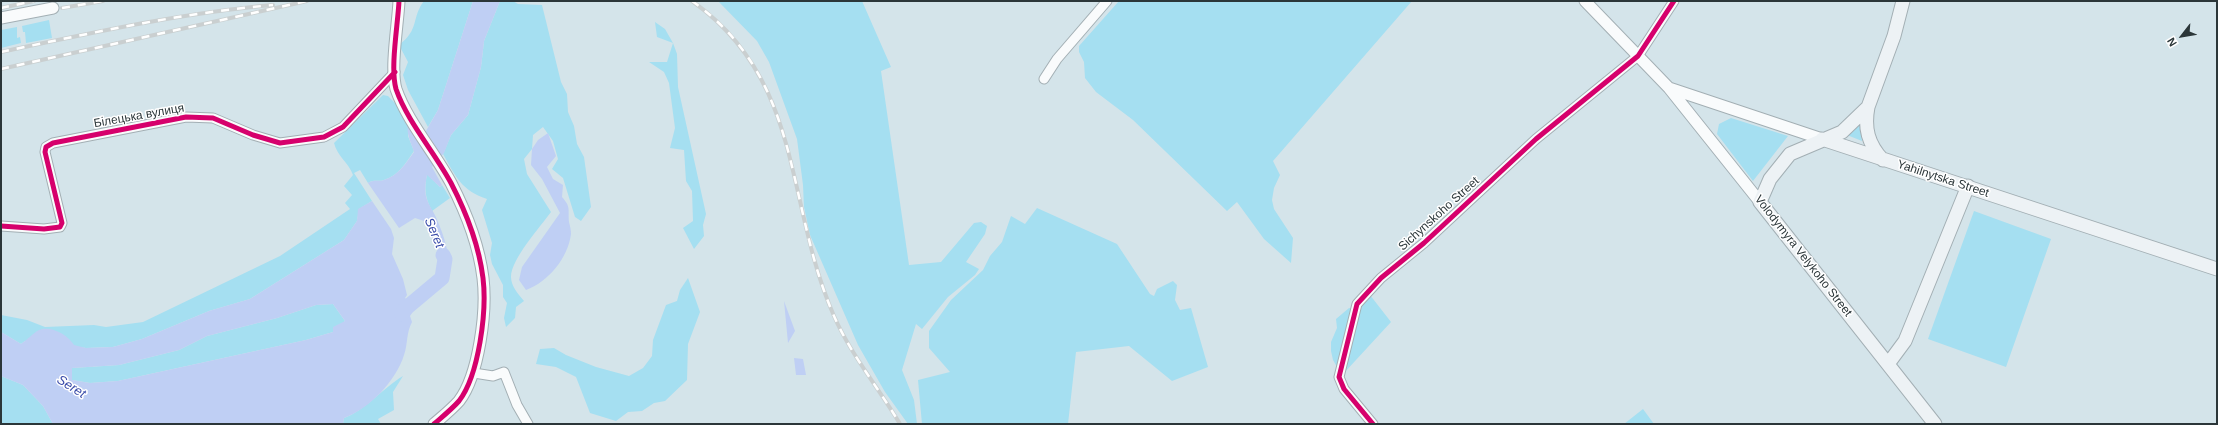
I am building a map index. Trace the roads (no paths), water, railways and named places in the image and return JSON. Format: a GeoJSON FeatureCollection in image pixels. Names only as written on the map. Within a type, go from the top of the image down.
{"type":"FeatureCollection","features":[{"type":"Feature","properties":{"kind":"main road"},"geometry":{"type":"LineString","coordinates":[[1883,160],[1869,141],[1866,130],[1868,107],[1894,36],[1903,1]]}},
{"type":"Feature","properties":{"kind":"main road"},"geometry":{"type":"LineString","coordinates":[[1760,202],[1770,179],[1785,158],[1802,147],[1842,132],[1868,107]]}},
{"type":"Feature","properties":{"kind":"main road","name":"Yahilnytska Street"},"geometry":{"type":"LineString","coordinates":[[1822,139],[2217,269]]}},
{"type":"Feature","properties":{"kind":"main road"},"geometry":{"type":"LineString","coordinates":[[1888,364],[1905,341],[1968,186]]}},
{"type":"Feature","properties":{"kind":"main road","name":"Volodymyra Velykoho Street"},"geometry":{"type":"LineString","coordinates":[[1760,202],[1936,424]]}},
{"type":"Feature","properties":{"kind":"street"},"geometry":{"type":"LineString","coordinates":[[399,1],[395,72],[396,88],[412,120],[451,183],[473,237],[483,278],[482,326],[474,373],[459,401],[434,424]]}},
{"type":"Feature","properties":{"kind":"street"},"geometry":{"type":"LineString","coordinates":[[1044,79],[1057,59],[1107,1]]}},
{"type":"Feature","properties":{"kind":"street","name":"Volodymyra Velykoho Street"},"geometry":{"type":"LineString","coordinates":[[1585,1],[1670,88],[1760,202]]}},
{"type":"Feature","properties":{"kind":"street","name":"Sichynskoho Street"},"geometry":{"type":"LineString","coordinates":[[1373,424],[1344,389],[1339,377],[1357,304],[1381,278],[1424,243],[1536,139],[1638,56],[1674,1]]}},
{"type":"Feature","properties":{"kind":"street"},"geometry":{"type":"LineString","coordinates":[[1,18],[53,8]]}},
{"type":"Feature","properties":{"kind":"street","name":"Білецька вулиця"},"geometry":{"type":"LineString","coordinates":[[1,226],[44,229],[60,227],[62,223],[45,152],[46,147],[53,143],[186,117],[213,118],[253,135],[280,143],[324,137],[343,127],[395,72]]}},
{"type":"Feature","properties":{"kind":"street","name":"Yahilnytska Street"},"geometry":{"type":"LineString","coordinates":[[1670,88],[1822,139]]}},
{"type":"Feature","properties":{"kind":"street"},"geometry":{"type":"LineString","coordinates":[[474,373],[493,376],[504,372],[517,405],[528,424]]}},
{"type":"Feature","properties":{"kind":"water"},"geometry":{"type":"Polygon","coordinates":[[[473,1],[500,1],[484,41],[481,67],[468,115],[451,135],[444,153],[432,167],[442,185],[440,187],[427,175],[425,192],[428,202],[437,219],[447,249],[450,272],[445,279],[441,273],[440,255],[424,221],[415,218],[399,228],[368,183],[389,178],[401,169],[414,152],[408,135],[408,124],[419,143],[438,110],[473,1]]]}},
{"type":"Feature","properties":{"kind":"water"},"geometry":{"type":"Polygon","coordinates":[[[548,133],[556,156],[547,167],[553,179],[563,185],[562,197],[568,206],[571,234],[566,252],[556,268],[542,281],[526,290],[519,280],[522,267],[560,213],[542,179],[531,165],[532,149],[538,140],[548,133]]]}},
{"type":"Feature","properties":{"kind":"water"},"geometry":{"type":"Polygon","coordinates":[[[372,201],[391,229],[394,238],[392,254],[403,279],[407,295],[405,298],[408,300],[414,298],[418,304],[410,316],[412,322],[405,351],[395,375],[372,401],[363,408],[344,418],[343,424],[53,424],[43,406],[23,385],[1,376],[1,332],[21,344],[39,330],[49,329],[59,332],[68,338],[74,345],[86,348],[113,347],[142,339],[209,311],[250,299],[344,240],[357,221],[358,209],[372,201]],[[333,304],[316,305],[277,318],[207,336],[179,350],[119,365],[72,368],[72,380],[90,383],[118,381],[306,340],[333,332],[333,327],[345,321],[333,304]]]}},
{"type":"Feature","properties":{"kind":"water"},"geometry":{"type":"Polygon","coordinates":[[[784,301],[795,331],[788,343],[784,301]]]}},
{"type":"Feature","properties":{"kind":"water"},"geometry":{"type":"Polygon","coordinates":[[[794,358],[803,359],[806,375],[796,375],[794,358]]]}},
{"type":"Feature","properties":{"kind":"waterway","name":"Seret"},"geometry":{"type":"LineString","coordinates":[[402,314],[405,309],[442,278],[445,259],[443,255]]}},
{"type":"Feature","properties":{"kind":"railway"},"geometry":{"type":"LineString","coordinates":[[1,8],[34,1]]}},
{"type":"Feature","properties":{"kind":"railway"},"geometry":{"type":"LineString","coordinates":[[62,8],[103,1]]}},
{"type":"Feature","properties":{"kind":"railway"},"geometry":{"type":"LineString","coordinates":[[1,69],[307,1]]}},
{"type":"Feature","properties":{"kind":"railway"},"geometry":{"type":"LineString","coordinates":[[692,1],[728,33],[755,68],[773,106],[787,146],[818,273],[834,316],[848,344],[900,424]]}},
{"type":"Feature","properties":{"kind":"railway"},"geometry":{"type":"LineString","coordinates":[[1,52],[170,18],[273,5]]}}]}
